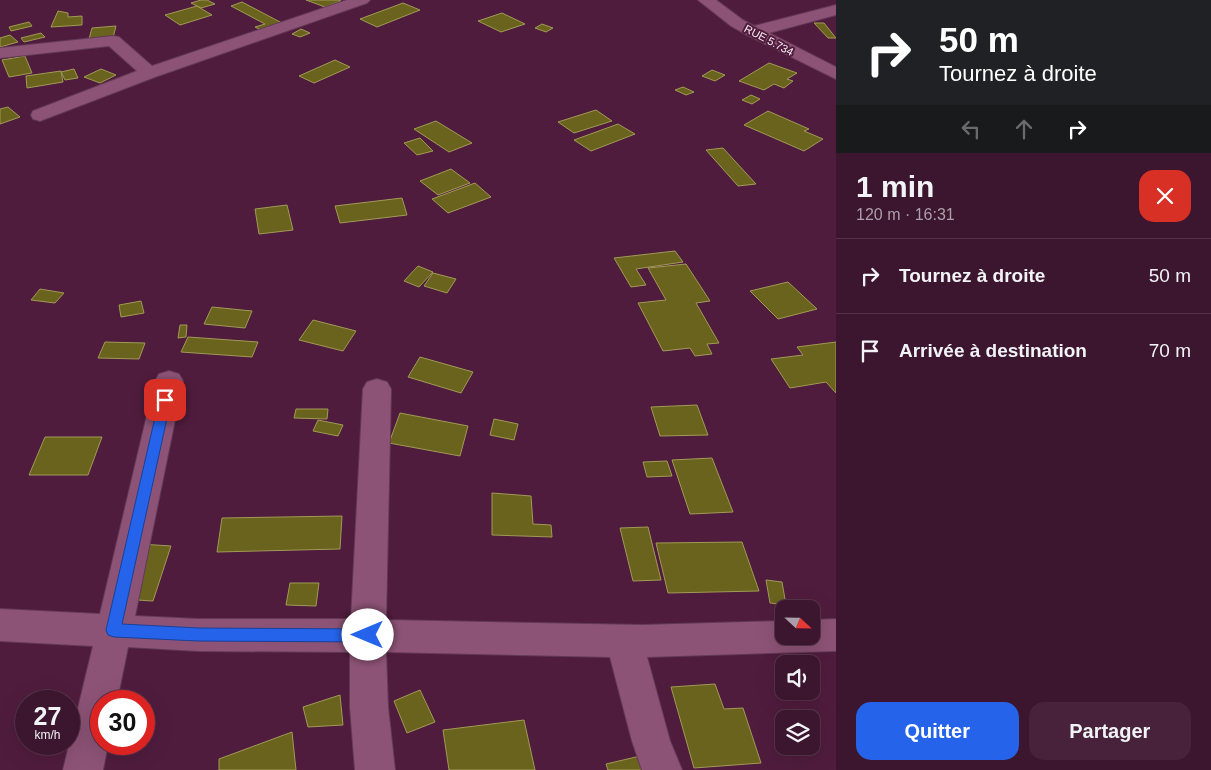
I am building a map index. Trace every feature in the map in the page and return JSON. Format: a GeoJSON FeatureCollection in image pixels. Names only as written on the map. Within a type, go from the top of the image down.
{"type":"FeatureCollection","features":[{"type":"Feature","properties":{"kind":"street"},"geometry":{"type":"LineString","coordinates":[[40,115],[149,73],[362,0]]}},
{"type":"Feature","properties":{"kind":"street","name":"RUE 5.734"},"geometry":{"type":"LineString","coordinates":[[706,0],[750,30],[836,74]]}},
{"type":"Feature","properties":{"kind":"street"},"geometry":{"type":"LineString","coordinates":[[750,30],[774,27],[836,10]]}},
{"type":"Feature","properties":{"kind":"street"},"geometry":{"type":"LineString","coordinates":[[0,53],[113,41],[149,73]]}},
{"type":"Feature","properties":{"kind":"street"},"geometry":{"type":"LineString","coordinates":[[83,770],[170,381]]}},
{"type":"Feature","properties":{"kind":"street"},"geometry":{"type":"LineString","coordinates":[[375,770],[369,707],[368,635],[378,389]]}},
{"type":"Feature","properties":{"kind":"street"},"geometry":{"type":"LineString","coordinates":[[0,625],[198,635],[368,635],[624,640],[775,637]]}},
{"type":"Feature","properties":{"kind":"street"},"geometry":{"type":"LineString","coordinates":[[820,636],[836,636]]}},
{"type":"Feature","properties":{"kind":"street"},"geometry":{"type":"LineString","coordinates":[[624,640],[651,741],[662,770]]}},
{"type":"Feature","properties":{"kind":"building"},"geometry":{"type":"Polygon","coordinates":[[[207,0],[215,4],[201,8],[191,3],[207,0]]]}},
{"type":"Feature","properties":{"kind":"building"},"geometry":{"type":"Polygon","coordinates":[[[306,0],[339,0],[341,1],[325,7],[306,0]]]}},
{"type":"Feature","properties":{"kind":"building"},"geometry":{"type":"Polygon","coordinates":[[[242,2],[282,23],[261,30],[255,27],[265,24],[231,6],[242,2]]]}},
{"type":"Feature","properties":{"kind":"building"},"geometry":{"type":"Polygon","coordinates":[[[403,3],[420,10],[377,27],[360,19],[403,3]]]}},
{"type":"Feature","properties":{"kind":"building"},"geometry":{"type":"Polygon","coordinates":[[[197,6],[212,15],[180,25],[165,15],[197,6]]]}},
{"type":"Feature","properties":{"kind":"building"},"geometry":{"type":"Polygon","coordinates":[[[58,11],[68,13],[68,17],[82,16],[82,25],[51,27],[58,11]]]}},
{"type":"Feature","properties":{"kind":"building"},"geometry":{"type":"Polygon","coordinates":[[[502,13],[525,24],[501,32],[478,21],[502,13]]]}},
{"type":"Feature","properties":{"kind":"building"},"geometry":{"type":"Polygon","coordinates":[[[29,22],[32,26],[11,31],[9,27],[29,22]]]}},
{"type":"Feature","properties":{"kind":"building"},"geometry":{"type":"Polygon","coordinates":[[[814,23],[824,23],[836,38],[828,38],[814,23]]]}},
{"type":"Feature","properties":{"kind":"building"},"geometry":{"type":"Polygon","coordinates":[[[542,24],[553,28],[546,32],[535,28],[542,24]]]}},
{"type":"Feature","properties":{"kind":"building"},"geometry":{"type":"Polygon","coordinates":[[[116,26],[113,38],[89,39],[92,28],[116,26]]]}},
{"type":"Feature","properties":{"kind":"building"},"geometry":{"type":"Polygon","coordinates":[[[301,29],[310,33],[300,37],[292,34],[301,29]]]}},
{"type":"Feature","properties":{"kind":"building"},"geometry":{"type":"Polygon","coordinates":[[[41,33],[45,37],[24,42],[21,38],[41,33]]]}},
{"type":"Feature","properties":{"kind":"building"},"geometry":{"type":"Polygon","coordinates":[[[10,35],[18,42],[0,47],[0,38],[10,35]]]}},
{"type":"Feature","properties":{"kind":"building"},"geometry":{"type":"Polygon","coordinates":[[[25,56],[32,73],[9,77],[2,60],[25,56]]]}},
{"type":"Feature","properties":{"kind":"building"},"geometry":{"type":"Polygon","coordinates":[[[335,60],[350,67],[314,83],[299,76],[335,60]]]}},
{"type":"Feature","properties":{"kind":"building"},"geometry":{"type":"Polygon","coordinates":[[[769,63],[797,73],[787,79],[793,81],[784,88],[774,84],[764,90],[739,81],[769,63]]]}},
{"type":"Feature","properties":{"kind":"building"},"geometry":{"type":"Polygon","coordinates":[[[74,69],[78,78],[65,80],[61,72],[74,69]]]}},
{"type":"Feature","properties":{"kind":"building"},"geometry":{"type":"Polygon","coordinates":[[[101,69],[116,75],[100,83],[84,77],[101,69]]]}},
{"type":"Feature","properties":{"kind":"building"},"geometry":{"type":"Polygon","coordinates":[[[712,70],[725,75],[715,81],[702,76],[712,70]]]}},
{"type":"Feature","properties":{"kind":"building"},"geometry":{"type":"Polygon","coordinates":[[[61,71],[63,82],[27,88],[26,76],[61,71]]]}},
{"type":"Feature","properties":{"kind":"building"},"geometry":{"type":"Polygon","coordinates":[[[683,87],[694,92],[686,95],[675,90],[683,87]]]}},
{"type":"Feature","properties":{"kind":"building"},"geometry":{"type":"Polygon","coordinates":[[[751,95],[760,99],[752,104],[742,100],[751,95]]]}},
{"type":"Feature","properties":{"kind":"building"},"geometry":{"type":"Polygon","coordinates":[[[8,107],[20,117],[0,124],[0,109],[8,107]]]}},
{"type":"Feature","properties":{"kind":"building"},"geometry":{"type":"Polygon","coordinates":[[[596,110],[612,121],[574,133],[558,122],[596,110]]]}},
{"type":"Feature","properties":{"kind":"building"},"geometry":{"type":"Polygon","coordinates":[[[768,111],[809,129],[804,131],[823,139],[804,151],[744,125],[768,111]]]}},
{"type":"Feature","properties":{"kind":"building"},"geometry":{"type":"Polygon","coordinates":[[[436,121],[472,143],[449,152],[414,129],[436,121]]]}},
{"type":"Feature","properties":{"kind":"building"},"geometry":{"type":"Polygon","coordinates":[[[618,124],[635,134],[591,151],[574,140],[618,124]]]}},
{"type":"Feature","properties":{"kind":"building"},"geometry":{"type":"Polygon","coordinates":[[[420,138],[433,151],[417,155],[404,143],[420,138]]]}},
{"type":"Feature","properties":{"kind":"building"},"geometry":{"type":"Polygon","coordinates":[[[723,148],[756,184],[738,186],[706,150],[723,148]]]}},
{"type":"Feature","properties":{"kind":"building"},"geometry":{"type":"Polygon","coordinates":[[[451,169],[470,183],[438,195],[420,181],[451,169]]]}},
{"type":"Feature","properties":{"kind":"building"},"geometry":{"type":"Polygon","coordinates":[[[475,183],[491,197],[448,213],[432,199],[475,183]]]}},
{"type":"Feature","properties":{"kind":"building"},"geometry":{"type":"Polygon","coordinates":[[[402,198],[407,215],[340,223],[335,206],[402,198]]]}},
{"type":"Feature","properties":{"kind":"building"},"geometry":{"type":"Polygon","coordinates":[[[287,205],[293,230],[259,234],[255,209],[287,205]]]}},
{"type":"Feature","properties":{"kind":"building"},"geometry":{"type":"Polygon","coordinates":[[[675,251],[683,262],[636,269],[646,285],[631,287],[614,258],[675,251]]]}},
{"type":"Feature","properties":{"kind":"building"},"geometry":{"type":"Polygon","coordinates":[[[686,264],[710,301],[696,303],[719,343],[707,344],[712,354],[695,356],[690,348],[663,351],[638,303],[666,300],[648,268],[686,264]]]}},
{"type":"Feature","properties":{"kind":"building"},"geometry":{"type":"Polygon","coordinates":[[[418,266],[433,272],[419,287],[404,281],[418,266]]]}},
{"type":"Feature","properties":{"kind":"building"},"geometry":{"type":"Polygon","coordinates":[[[433,273],[456,279],[447,293],[424,286],[433,273]]]}},
{"type":"Feature","properties":{"kind":"building"},"geometry":{"type":"Polygon","coordinates":[[[788,282],[817,309],[778,319],[750,291],[788,282]]]}},
{"type":"Feature","properties":{"kind":"building"},"geometry":{"type":"Polygon","coordinates":[[[40,289],[64,293],[55,303],[31,300],[40,289]]]}},
{"type":"Feature","properties":{"kind":"building"},"geometry":{"type":"Polygon","coordinates":[[[141,301],[144,313],[121,317],[119,305],[141,301]]]}},
{"type":"Feature","properties":{"kind":"building"},"geometry":{"type":"Polygon","coordinates":[[[212,307],[252,311],[245,328],[204,324],[212,307]]]}},
{"type":"Feature","properties":{"kind":"building"},"geometry":{"type":"Polygon","coordinates":[[[313,320],[356,331],[343,351],[299,340],[313,320]]]}},
{"type":"Feature","properties":{"kind":"building"},"geometry":{"type":"Polygon","coordinates":[[[180,325],[187,325],[186,337],[178,338],[180,325]]]}},
{"type":"Feature","properties":{"kind":"building"},"geometry":{"type":"Polygon","coordinates":[[[188,337],[258,342],[252,357],[181,352],[188,337]]]}},
{"type":"Feature","properties":{"kind":"building"},"geometry":{"type":"Polygon","coordinates":[[[105,342],[145,343],[139,359],[98,358],[105,342]]]}},
{"type":"Feature","properties":{"kind":"building"},"geometry":{"type":"Polygon","coordinates":[[[836,342],[836,393],[826,382],[790,388],[771,359],[803,355],[797,347],[836,342]]]}},
{"type":"Feature","properties":{"kind":"building"},"geometry":{"type":"Polygon","coordinates":[[[420,357],[473,372],[461,393],[408,377],[420,357]]]}},
{"type":"Feature","properties":{"kind":"building"},"geometry":{"type":"Polygon","coordinates":[[[697,405],[708,435],[660,436],[651,407],[697,405]]]}},
{"type":"Feature","properties":{"kind":"building"},"geometry":{"type":"Polygon","coordinates":[[[296,409],[328,409],[327,419],[294,418],[296,409]]]}},
{"type":"Feature","properties":{"kind":"building"},"geometry":{"type":"Polygon","coordinates":[[[400,413],[468,426],[460,456],[389,443],[400,413]]]}},
{"type":"Feature","properties":{"kind":"building"},"geometry":{"type":"Polygon","coordinates":[[[494,419],[518,424],[514,440],[490,435],[494,419]]]}},
{"type":"Feature","properties":{"kind":"building"},"geometry":{"type":"Polygon","coordinates":[[[318,420],[343,425],[338,436],[313,431],[318,420]]]}},
{"type":"Feature","properties":{"kind":"building"},"geometry":{"type":"Polygon","coordinates":[[[45,437],[102,437],[88,475],[29,475],[45,437]]]}},
{"type":"Feature","properties":{"kind":"building"},"geometry":{"type":"Polygon","coordinates":[[[712,458],[733,512],[690,514],[672,460],[712,458]]]}},
{"type":"Feature","properties":{"kind":"building"},"geometry":{"type":"Polygon","coordinates":[[[667,461],[672,476],[647,477],[643,462],[667,461]]]}},
{"type":"Feature","properties":{"kind":"building"},"geometry":{"type":"Polygon","coordinates":[[[492,493],[531,496],[533,524],[551,525],[552,537],[492,535],[492,493]]]}},
{"type":"Feature","properties":{"kind":"building"},"geometry":{"type":"Polygon","coordinates":[[[342,516],[340,549],[217,552],[222,518],[342,516]]]}},
{"type":"Feature","properties":{"kind":"building"},"geometry":{"type":"Polygon","coordinates":[[[648,527],[661,580],[633,581],[620,528],[648,527]]]}},
{"type":"Feature","properties":{"kind":"building"},"geometry":{"type":"Polygon","coordinates":[[[742,542],[759,591],[668,593],[656,543],[742,542]]]}},
{"type":"Feature","properties":{"kind":"building"},"geometry":{"type":"Polygon","coordinates":[[[125,543],[171,546],[153,601],[104,598],[125,543]]]}},
{"type":"Feature","properties":{"kind":"building"},"geometry":{"type":"Polygon","coordinates":[[[766,580],[782,582],[785,600],[775,600],[775,604],[770,603],[766,580]]]}},
{"type":"Feature","properties":{"kind":"building"},"geometry":{"type":"Polygon","coordinates":[[[290,583],[319,583],[316,606],[286,605],[290,583]]]}},
{"type":"Feature","properties":{"kind":"building"},"geometry":{"type":"Polygon","coordinates":[[[715,684],[724,709],[743,708],[761,763],[694,768],[671,687],[715,684]]]}},
{"type":"Feature","properties":{"kind":"building"},"geometry":{"type":"Polygon","coordinates":[[[420,690],[435,722],[407,733],[394,701],[420,690]]]}},
{"type":"Feature","properties":{"kind":"building"},"geometry":{"type":"Polygon","coordinates":[[[340,695],[343,725],[308,727],[303,707],[340,695]]]}},
{"type":"Feature","properties":{"kind":"building"},"geometry":{"type":"Polygon","coordinates":[[[524,720],[535,770],[449,770],[443,730],[524,720]]]}},
{"type":"Feature","properties":{"kind":"building"},"geometry":{"type":"Polygon","coordinates":[[[292,732],[296,770],[219,770],[219,759],[292,732]]]}},
{"type":"Feature","properties":{"kind":"building"},"geometry":{"type":"Polygon","coordinates":[[[653,753],[660,770],[608,770],[606,764],[653,753]]]}},
{"type":"Feature","properties":{"kind":"route"},"geometry":{"type":"LineString","coordinates":[[165,400],[114,630],[198,635],[368,635]]}}]}
